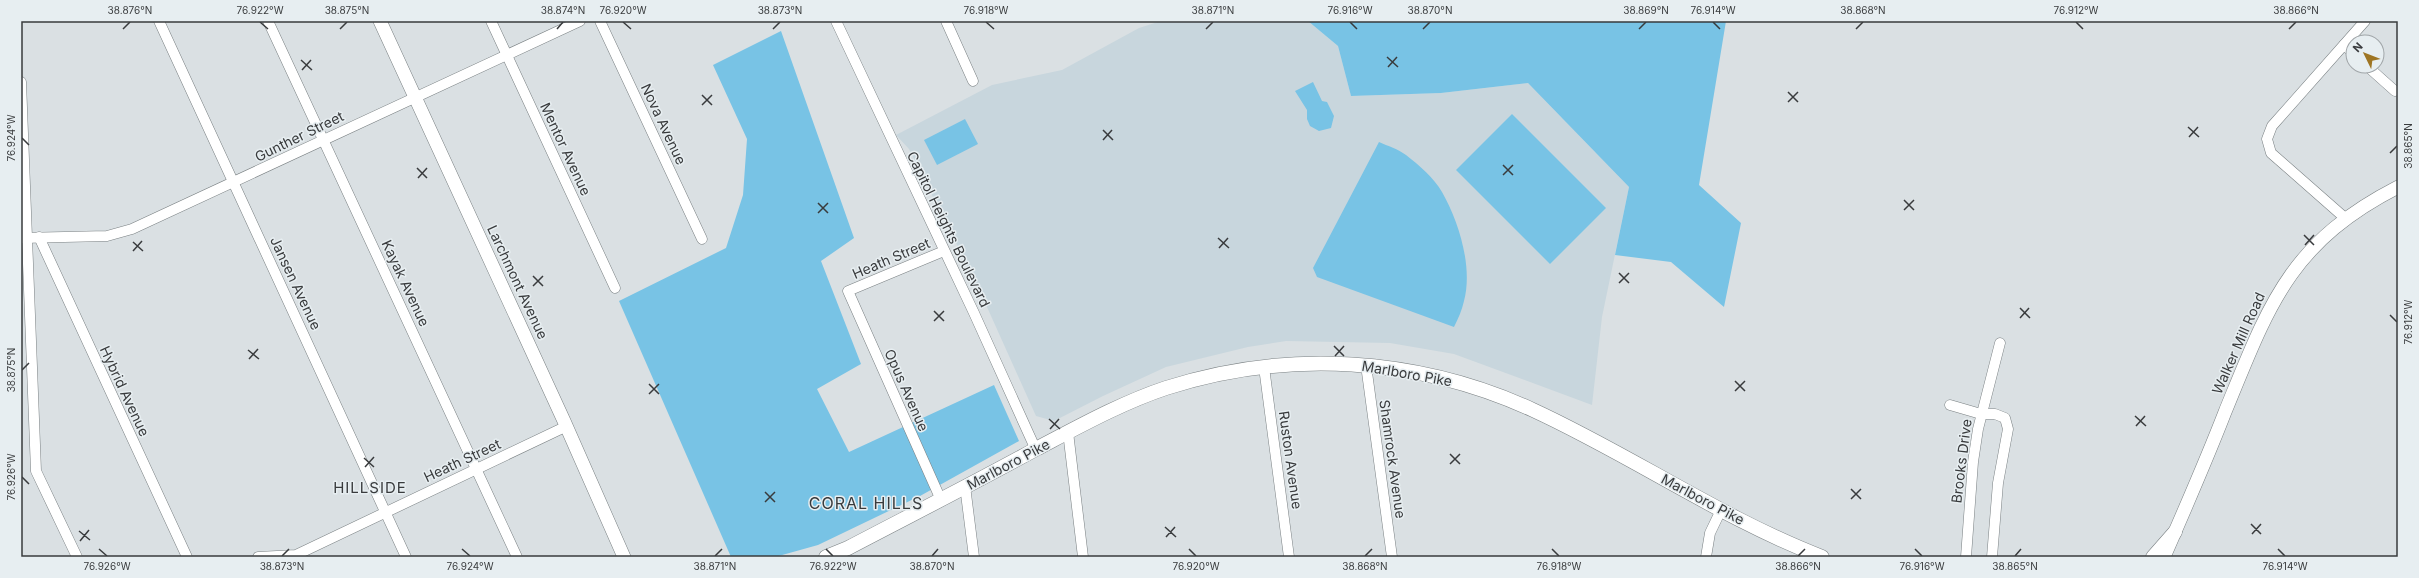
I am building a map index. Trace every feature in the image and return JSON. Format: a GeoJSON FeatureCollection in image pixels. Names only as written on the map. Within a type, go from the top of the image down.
{"type":"FeatureCollection","features":[{"type":"Feature","properties":{"kind":"main road","name":"Marlboro Pike"},"geometry":{"type":"LineString","coordinates":[[826,557],[850,553],[965,486],[1068,432],[1166,388],[1239,370],[1320,363],[1366,365],[1443,378],[1472,386],[1519,404],[1578,432],[1721,510],[1797,548],[1822,557]]}},
{"type":"Feature","properties":{"kind":"main road"},"geometry":{"type":"LineString","coordinates":[[2153,557],[2175,532]]}},
{"type":"Feature","properties":{"kind":"street","name":"Jansen Avenue"},"geometry":{"type":"LineString","coordinates":[[159,21],[386,510],[406,557]]}},
{"type":"Feature","properties":{"kind":"street","name":"Kayak Avenue"},"geometry":{"type":"LineString","coordinates":[[268,21],[517,557]]}},
{"type":"Feature","properties":{"kind":"street","name":"Larchmont Avenue"},"geometry":{"type":"LineString","coordinates":[[380,21],[567,426],[624,557]]}},
{"type":"Feature","properties":{"kind":"street","name":"Mentor Avenue"},"geometry":{"type":"LineString","coordinates":[[490,21],[615,288]]}},
{"type":"Feature","properties":{"kind":"street","name":"Gunther Street"},"geometry":{"type":"LineString","coordinates":[[23,238],[112,236],[137,227],[580,21]]}},
{"type":"Feature","properties":{"kind":"street","name":"Nova Avenue"},"geometry":{"type":"LineString","coordinates":[[600,21],[702,239]]}},
{"type":"Feature","properties":{"kind":"street","name":"Capitol Heights Boulevard"},"geometry":{"type":"LineString","coordinates":[[836,21],[1036,450]]}},
{"type":"Feature","properties":{"kind":"street"},"geometry":{"type":"LineString","coordinates":[[946,21],[973,80]]}},
{"type":"Feature","properties":{"kind":"street"},"geometry":{"type":"LineString","coordinates":[[2345,218],[2271,153],[2267,140],[2272,126],[2365,21]]}},
{"type":"Feature","properties":{"kind":"street"},"geometry":{"type":"LineString","coordinates":[[2376,74],[2395,91]]}},
{"type":"Feature","properties":{"kind":"street"},"geometry":{"type":"LineString","coordinates":[[21,82],[23,238],[36,471],[77,557]]}},
{"type":"Feature","properties":{"kind":"street","name":"Walker Mill Road"},"geometry":{"type":"LineString","coordinates":[[2164,557],[2270,305],[2297,265],[2323,236],[2345,218],[2398,187]]}},
{"type":"Feature","properties":{"kind":"street","name":"Hybrid Avenue"},"geometry":{"type":"LineString","coordinates":[[39,237],[187,557]]}},
{"type":"Feature","properties":{"kind":"street","name":"Heath Street"},"geometry":{"type":"LineString","coordinates":[[848,291],[944,251]]}},
{"type":"Feature","properties":{"kind":"street","name":"Opus Avenue"},"geometry":{"type":"LineString","coordinates":[[848,291],[941,500]]}},
{"type":"Feature","properties":{"kind":"street"},"geometry":{"type":"LineString","coordinates":[[1950,405],[1981,414],[2000,343]]}},
{"type":"Feature","properties":{"kind":"street","name":"Shamrock Avenue"},"geometry":{"type":"LineString","coordinates":[[1366,365],[1392,557]]}},
{"type":"Feature","properties":{"kind":"street","name":"Ruston Avenue"},"geometry":{"type":"LineString","coordinates":[[1264,367],[1289,557]]}},
{"type":"Feature","properties":{"kind":"street","name":"Brooks Drive"},"geometry":{"type":"LineString","coordinates":[[1966,557],[1973,462],[1981,414],[1995,414],[2005,418],[2008,429],[1998,483],[1992,557]]}},
{"type":"Feature","properties":{"kind":"street","name":"Heath Street"},"geometry":{"type":"LineString","coordinates":[[258,557],[296,555],[386,510],[567,426]]}},
{"type":"Feature","properties":{"kind":"street"},"geometry":{"type":"LineString","coordinates":[[1068,432],[1083,557]]}},
{"type":"Feature","properties":{"kind":"street"},"geometry":{"type":"LineString","coordinates":[[965,486],[974,557]]}},
{"type":"Feature","properties":{"kind":"street"},"geometry":{"type":"LineString","coordinates":[[1706,557],[1710,533],[1721,510]]}},
{"type":"Feature","properties":{"kind":"shaded area"},"geometry":{"type":"Polygon","coordinates":[[[1161,21],[1308,21],[1338,46],[1351,96],[1441,93],[1528,83],[1629,187],[1602,317],[1592,405],[1454,354],[1390,343],[1286,341],[1248,347],[1166,367],[1103,396],[1054,421],[1036,416],[978,287],[909,149],[896,135],[992,85],[1062,70],[1139,28],[1161,21]]]}},
{"type":"Feature","properties":{"kind":"shaded area"},"geometry":{"type":"Polygon","coordinates":[[[1308,21],[1726,21],[1699,185],[1741,223],[1724,307],[1671,262],[1615,255],[1629,187],[1528,83],[1441,93],[1351,96],[1338,46],[1308,21]]]}},
{"type":"Feature","properties":{"kind":"shaded area"},"geometry":{"type":"Polygon","coordinates":[[[781,31],[854,238],[821,261],[861,364],[817,389],[849,452],[994,385],[1019,441],[920,496],[818,545],[775,557],[731,557],[619,301],[726,248],[743,195],[747,139],[713,65],[781,31]]]}},
{"type":"Feature","properties":{"kind":"shaded area"},"geometry":{"type":"Polygon","coordinates":[[[1313,82],[1322,101],[1327,102],[1334,116],[1331,128],[1319,131],[1310,126],[1307,119],[1307,110],[1295,91],[1313,82]]]}},
{"type":"Feature","properties":{"kind":"shaded area"},"geometry":{"type":"Polygon","coordinates":[[[1512,114],[1606,208],[1550,264],[1456,170],[1512,114]]]}},
{"type":"Feature","properties":{"kind":"shaded area"},"geometry":{"type":"Polygon","coordinates":[[[965,119],[978,144],[937,165],[924,140],[965,119]]]}},
{"type":"Feature","properties":{"kind":"shaded area"},"geometry":{"type":"Polygon","coordinates":[[[1379,142],[1403,153],[1426,172],[1442,192],[1454,217],[1463,245],[1467,274],[1464,301],[1454,327],[1317,277],[1313,268],[1379,142]]]}},
{"type":"Feature","properties":{"kind":"district","name":"HILLSIDE"},"geometry":{"type":"Point","coordinates":[370,487]}},
{"type":"Feature","properties":{"kind":"district","name":"CORAL HILLS"},"geometry":{"type":"Point","coordinates":[866,503]}}]}
